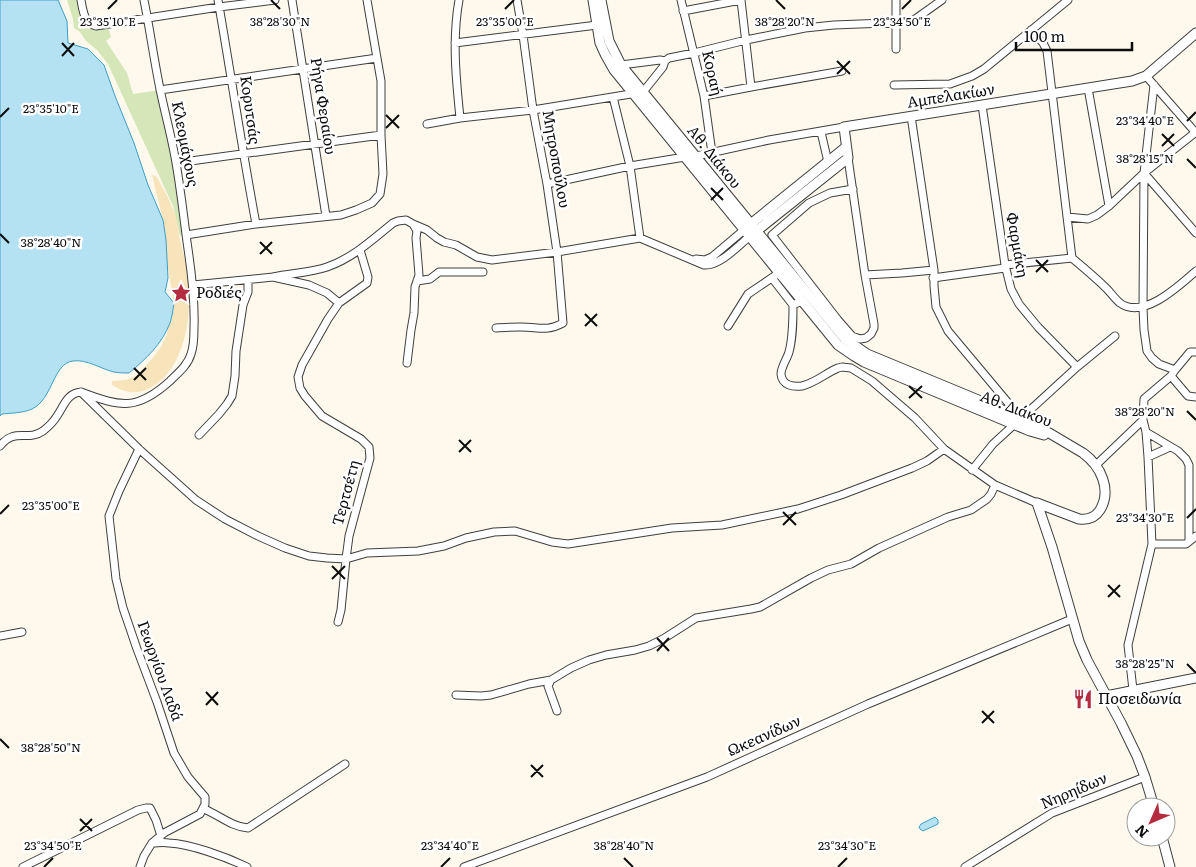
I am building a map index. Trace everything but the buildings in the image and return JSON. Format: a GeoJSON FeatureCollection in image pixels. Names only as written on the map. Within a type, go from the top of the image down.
{"type":"FeatureCollection","features":[{"type":"Feature","properties":{"kind":"street"},"geometry":{"type":"LineString","coordinates":[[81,0],[85,18],[90,25],[96,26],[219,4],[275,0]]}},
{"type":"Feature","properties":{"kind":"street","name":"Κλεομάχους"},"geometry":{"type":"LineString","coordinates":[[81,392],[111,403],[138,403],[166,384],[178,373],[190,357],[193,348],[194,294],[176,163],[160,90],[144,0]]}},
{"type":"Feature","properties":{"kind":"street","name":"Ρήγα Φεραίου"},"geometry":{"type":"LineString","coordinates":[[292,0],[326,216]]}},
{"type":"Feature","properties":{"kind":"street"},"geometry":{"type":"LineString","coordinates":[[186,235],[256,224],[340,215],[372,203],[380,194],[383,174],[381,81],[374,58],[367,0]]}},
{"type":"Feature","properties":{"kind":"street"},"geometry":{"type":"LineString","coordinates":[[459,0],[457,12],[456,73],[460,118]]}},
{"type":"Feature","properties":{"kind":"street","name":"Μητροπούλου"},"geometry":{"type":"LineString","coordinates":[[496,328],[521,327],[544,329],[555,328],[564,323],[557,252],[547,184],[533,110],[523,35],[516,0]]}},
{"type":"Feature","properties":{"kind":"street","name":"Αθ. Διάκου"},"geometry":{"type":"LineString","coordinates":[[592,0],[600,43],[614,70],[685,157],[850,344],[867,354],[1019,422]]}},
{"type":"Feature","properties":{"kind":"street","name":"Αθ. Διάκου"},"geometry":{"type":"LineString","coordinates":[[601,0],[609,41],[621,65],[696,156],[750,230],[776,276],[798,303],[838,344],[854,356],[882,369],[1019,422],[1034,424],[1083,453],[1096,465]]}},
{"type":"Feature","properties":{"kind":"street","name":"Κοραή"},"geometry":{"type":"LineString","coordinates":[[681,0],[704,96],[712,153]]}},
{"type":"Feature","properties":{"kind":"street"},"geometry":{"type":"LineString","coordinates":[[683,11],[741,0],[751,87]]}},
{"type":"Feature","properties":{"kind":"street"},"geometry":{"type":"LineString","coordinates":[[896,0],[896,49]]}},
{"type":"Feature","properties":{"kind":"street"},"geometry":{"type":"LineString","coordinates":[[621,65],[665,61],[669,58],[805,28],[912,22],[942,0]]}},
{"type":"Feature","properties":{"kind":"street"},"geometry":{"type":"LineString","coordinates":[[894,85],[950,84],[966,78],[984,69],[1068,0]]}},
{"type":"Feature","properties":{"kind":"street","name":"Κορυτσάς"},"geometry":{"type":"LineString","coordinates":[[219,4],[256,224]]}},
{"type":"Feature","properties":{"kind":"street"},"geometry":{"type":"LineString","coordinates":[[456,44],[597,26]]}},
{"type":"Feature","properties":{"kind":"street"},"geometry":{"type":"LineString","coordinates":[[1031,30],[1043,43],[1047,51],[1072,258],[1095,277],[1120,303],[1132,308],[1143,308],[1164,296],[1196,271]]}},
{"type":"Feature","properties":{"kind":"street","name":"Αμπελακίων"},"geometry":{"type":"LineString","coordinates":[[696,156],[769,140],[844,127],[1132,81],[1146,76],[1196,33]]}},
{"type":"Feature","properties":{"kind":"street"},"geometry":{"type":"LineString","coordinates":[[160,90],[374,58]]}},
{"type":"Feature","properties":{"kind":"street"},"geometry":{"type":"LineString","coordinates":[[427,124],[460,118],[533,110],[643,92],[664,67],[665,61]]}},
{"type":"Feature","properties":{"kind":"street"},"geometry":{"type":"LineString","coordinates":[[704,96],[842,71]]}},
{"type":"Feature","properties":{"kind":"street"},"geometry":{"type":"LineString","coordinates":[[1067,217],[1088,219],[1097,215],[1196,132],[1146,76]]}},
{"type":"Feature","properties":{"kind":"street"},"geometry":{"type":"LineString","coordinates":[[1154,85],[1144,174],[1143,308],[1147,351],[1159,364],[1173,373],[1188,396],[1196,397]]}},
{"type":"Feature","properties":{"kind":"street"},"geometry":{"type":"LineString","coordinates":[[1088,88],[1109,206]]}},
{"type":"Feature","properties":{"kind":"street"},"geometry":{"type":"LineString","coordinates":[[613,97],[630,166],[640,238]]}},
{"type":"Feature","properties":{"kind":"street","name":"Φαρμάκη"},"geometry":{"type":"LineString","coordinates":[[982,105],[1005,267],[1011,289],[1019,304],[1038,328],[1077,367]]}},
{"type":"Feature","properties":{"kind":"street"},"geometry":{"type":"LineString","coordinates":[[911,116],[934,270],[936,307],[948,331],[1019,422]]}},
{"type":"Feature","properties":{"kind":"street"},"geometry":{"type":"LineString","coordinates":[[844,127],[874,328],[869,336],[864,339],[852,336],[772,235],[809,203],[830,193],[853,189]]}},
{"type":"Feature","properties":{"kind":"street"},"geometry":{"type":"LineString","coordinates":[[821,132],[828,162]]}},
{"type":"Feature","properties":{"kind":"street"},"geometry":{"type":"LineString","coordinates":[[176,163],[381,136]]}},
{"type":"Feature","properties":{"kind":"street"},"geometry":{"type":"LineString","coordinates":[[750,230],[846,147]]}},
{"type":"Feature","properties":{"kind":"street"},"geometry":{"type":"LineString","coordinates":[[547,184],[630,166],[685,157]]}},
{"type":"Feature","properties":{"kind":"street"},"geometry":{"type":"LineString","coordinates":[[193,285],[273,277],[328,267],[360,250],[398,220],[406,220],[426,230],[436,238],[456,245],[477,258],[492,260],[557,252],[640,238],[688,258],[705,260],[750,230],[848,158]]}},
{"type":"Feature","properties":{"kind":"street"},"geometry":{"type":"LineString","coordinates":[[1144,174],[1196,233]]}},
{"type":"Feature","properties":{"kind":"street"},"geometry":{"type":"LineString","coordinates":[[407,363],[410,330],[414,313],[415,287],[419,275],[417,231],[413,224]]}},
{"type":"Feature","properties":{"kind":"street","name":"Τερτσέτη"},"geometry":{"type":"LineString","coordinates":[[338,622],[349,536],[370,458],[370,447],[361,439],[322,416],[300,388],[298,377],[313,345],[339,303],[367,283],[368,277],[360,250]]}},
{"type":"Feature","properties":{"kind":"street"},"geometry":{"type":"LineString","coordinates":[[933,278],[1072,258]]}},
{"type":"Feature","properties":{"kind":"street"},"geometry":{"type":"LineString","coordinates":[[865,275],[934,270]]}},
{"type":"Feature","properties":{"kind":"street"},"geometry":{"type":"LineString","coordinates":[[417,281],[430,280],[439,272],[482,272]]}},
{"type":"Feature","properties":{"kind":"street"},"geometry":{"type":"LineString","coordinates":[[728,326],[748,294],[776,276]]}},
{"type":"Feature","properties":{"kind":"street"},"geometry":{"type":"LineString","coordinates":[[273,277],[309,285],[327,293],[339,303]]}},
{"type":"Feature","properties":{"kind":"street"},"geometry":{"type":"LineString","coordinates":[[199,435],[219,414],[232,396],[236,351],[243,305],[248,292],[248,280]]}},
{"type":"Feature","properties":{"kind":"street"},"geometry":{"type":"LineString","coordinates":[[798,303],[789,354],[781,374],[782,379],[787,384],[794,386],[805,385],[838,368],[851,368],[872,381],[915,418],[944,450],[995,486],[1078,518],[1086,519],[1094,516],[1102,505],[1105,495],[1103,479],[1096,465],[1143,420]]}},
{"type":"Feature","properties":{"kind":"street"},"geometry":{"type":"LineString","coordinates":[[972,470],[993,444],[1077,367],[1115,336]]}},
{"type":"Feature","properties":{"kind":"street"},"geometry":{"type":"LineString","coordinates":[[1133,690],[1128,645],[1152,544],[1148,457],[1143,420],[1144,399],[1173,373],[1190,352],[1196,352]]}},
{"type":"Feature","properties":{"kind":"street"},"geometry":{"type":"LineString","coordinates":[[0,446],[10,436],[27,436],[42,432],[56,418],[68,397],[81,392],[138,449],[196,500],[225,519],[285,548],[309,556],[346,559],[367,553],[418,551],[494,532],[515,531],[552,542],[568,544],[672,528],[722,525],[798,509],[841,495],[926,462],[944,450]]}},
{"type":"Feature","properties":{"kind":"street"},"geometry":{"type":"LineString","coordinates":[[1146,432],[1178,451],[1189,465],[1193,487],[1189,541]]}},
{"type":"Feature","properties":{"kind":"street"},"geometry":{"type":"LineString","coordinates":[[1148,457],[1170,446]]}},
{"type":"Feature","properties":{"kind":"street","name":"Γεωργίου Λαδά"},"geometry":{"type":"LineString","coordinates":[[138,449],[110,516],[116,579],[123,608],[174,753],[188,777],[205,797],[204,809]]}},
{"type":"Feature","properties":{"kind":"street"},"geometry":{"type":"LineString","coordinates":[[456,695],[491,695],[551,680],[589,660],[649,646],[696,618],[760,607],[828,570],[851,564],[879,548],[948,517],[971,510],[992,494],[995,486]]}},
{"type":"Feature","properties":{"kind":"street"},"geometry":{"type":"LineString","coordinates":[[1037,503],[1052,547],[1079,641],[1087,660],[1121,723],[1145,777],[1151,797]]}},
{"type":"Feature","properties":{"kind":"street"},"geometry":{"type":"LineString","coordinates":[[1152,544],[1186,544],[1196,536]]}},
{"type":"Feature","properties":{"kind":"street","name":"Ωκεανίδων"},"geometry":{"type":"LineString","coordinates":[[464,867],[707,777],[868,704],[1072,620]]}},
{"type":"Feature","properties":{"kind":"street"},"geometry":{"type":"LineString","coordinates":[[0,636],[22,632]]}},
{"type":"Feature","properties":{"kind":"street"},"geometry":{"type":"LineString","coordinates":[[1106,696],[1196,678]]}},
{"type":"Feature","properties":{"kind":"street"},"geometry":{"type":"LineString","coordinates":[[551,680],[548,686],[557,711]]}},
{"type":"Feature","properties":{"kind":"street"},"geometry":{"type":"LineString","coordinates":[[140,867],[152,843],[164,833],[195,818],[204,809],[236,826],[248,828],[345,764]]}},
{"type":"Feature","properties":{"kind":"street","name":"Νηρηίδων"},"geometry":{"type":"LineString","coordinates":[[965,867],[1052,813],[1145,777]]}},
{"type":"Feature","properties":{"kind":"street"},"geometry":{"type":"LineString","coordinates":[[23,867],[138,810],[146,808],[150,808],[161,836]]}},
{"type":"Feature","properties":{"kind":"street"},"geometry":{"type":"LineString","coordinates":[[152,843],[168,843],[191,847],[232,860],[247,867]]}},
{"type":"Feature","properties":{"kind":"street"},"geometry":{"type":"LineString","coordinates":[[1165,847],[1170,867]]}},
{"type":"Feature","properties":{"kind":"green space"},"geometry":{"type":"Polygon","coordinates":[[[67,0],[81,0],[90,25],[107,24],[111,37],[106,41],[127,73],[133,94],[160,90],[186,235],[180,236],[173,206],[108,64],[97,50],[74,28],[67,0]]]}},
{"type":"Feature","properties":{"kind":"sand","name":"Ροδιές"},"geometry":{"type":"Polygon","coordinates":[[[152,175],[156,176],[174,211],[189,280],[189,311],[180,351],[175,363],[167,374],[158,383],[146,390],[130,392],[112,385],[112,381],[126,380],[136,376],[151,360],[161,347],[167,334],[174,303],[167,262],[163,220],[152,175]]]}},
{"type":"Feature","properties":{"kind":"water"},"geometry":{"type":"Polygon","coordinates":[[[0,0],[58,0],[67,21],[68,43],[88,49],[104,65],[148,185],[163,220],[168,278],[165,292],[174,303],[170,323],[163,338],[147,357],[129,373],[114,372],[78,361],[66,363],[39,404],[29,410],[2,414],[0,416],[0,0]]]}},
{"type":"Feature","properties":{"kind":"water"},"geometry":{"type":"Polygon","coordinates":[[[935,817],[938,820],[938,824],[923,831],[920,829],[921,824],[935,817]]]}},
{"type":"Feature","properties":{"kind":"place","name":"Ροδιές"},"geometry":{"type":"Point","coordinates":[181,293]}},
{"type":"Feature","properties":{"kind":"place","name":"Ποσειδωνία"},"geometry":{"type":"Point","coordinates":[1083,699]}}]}
